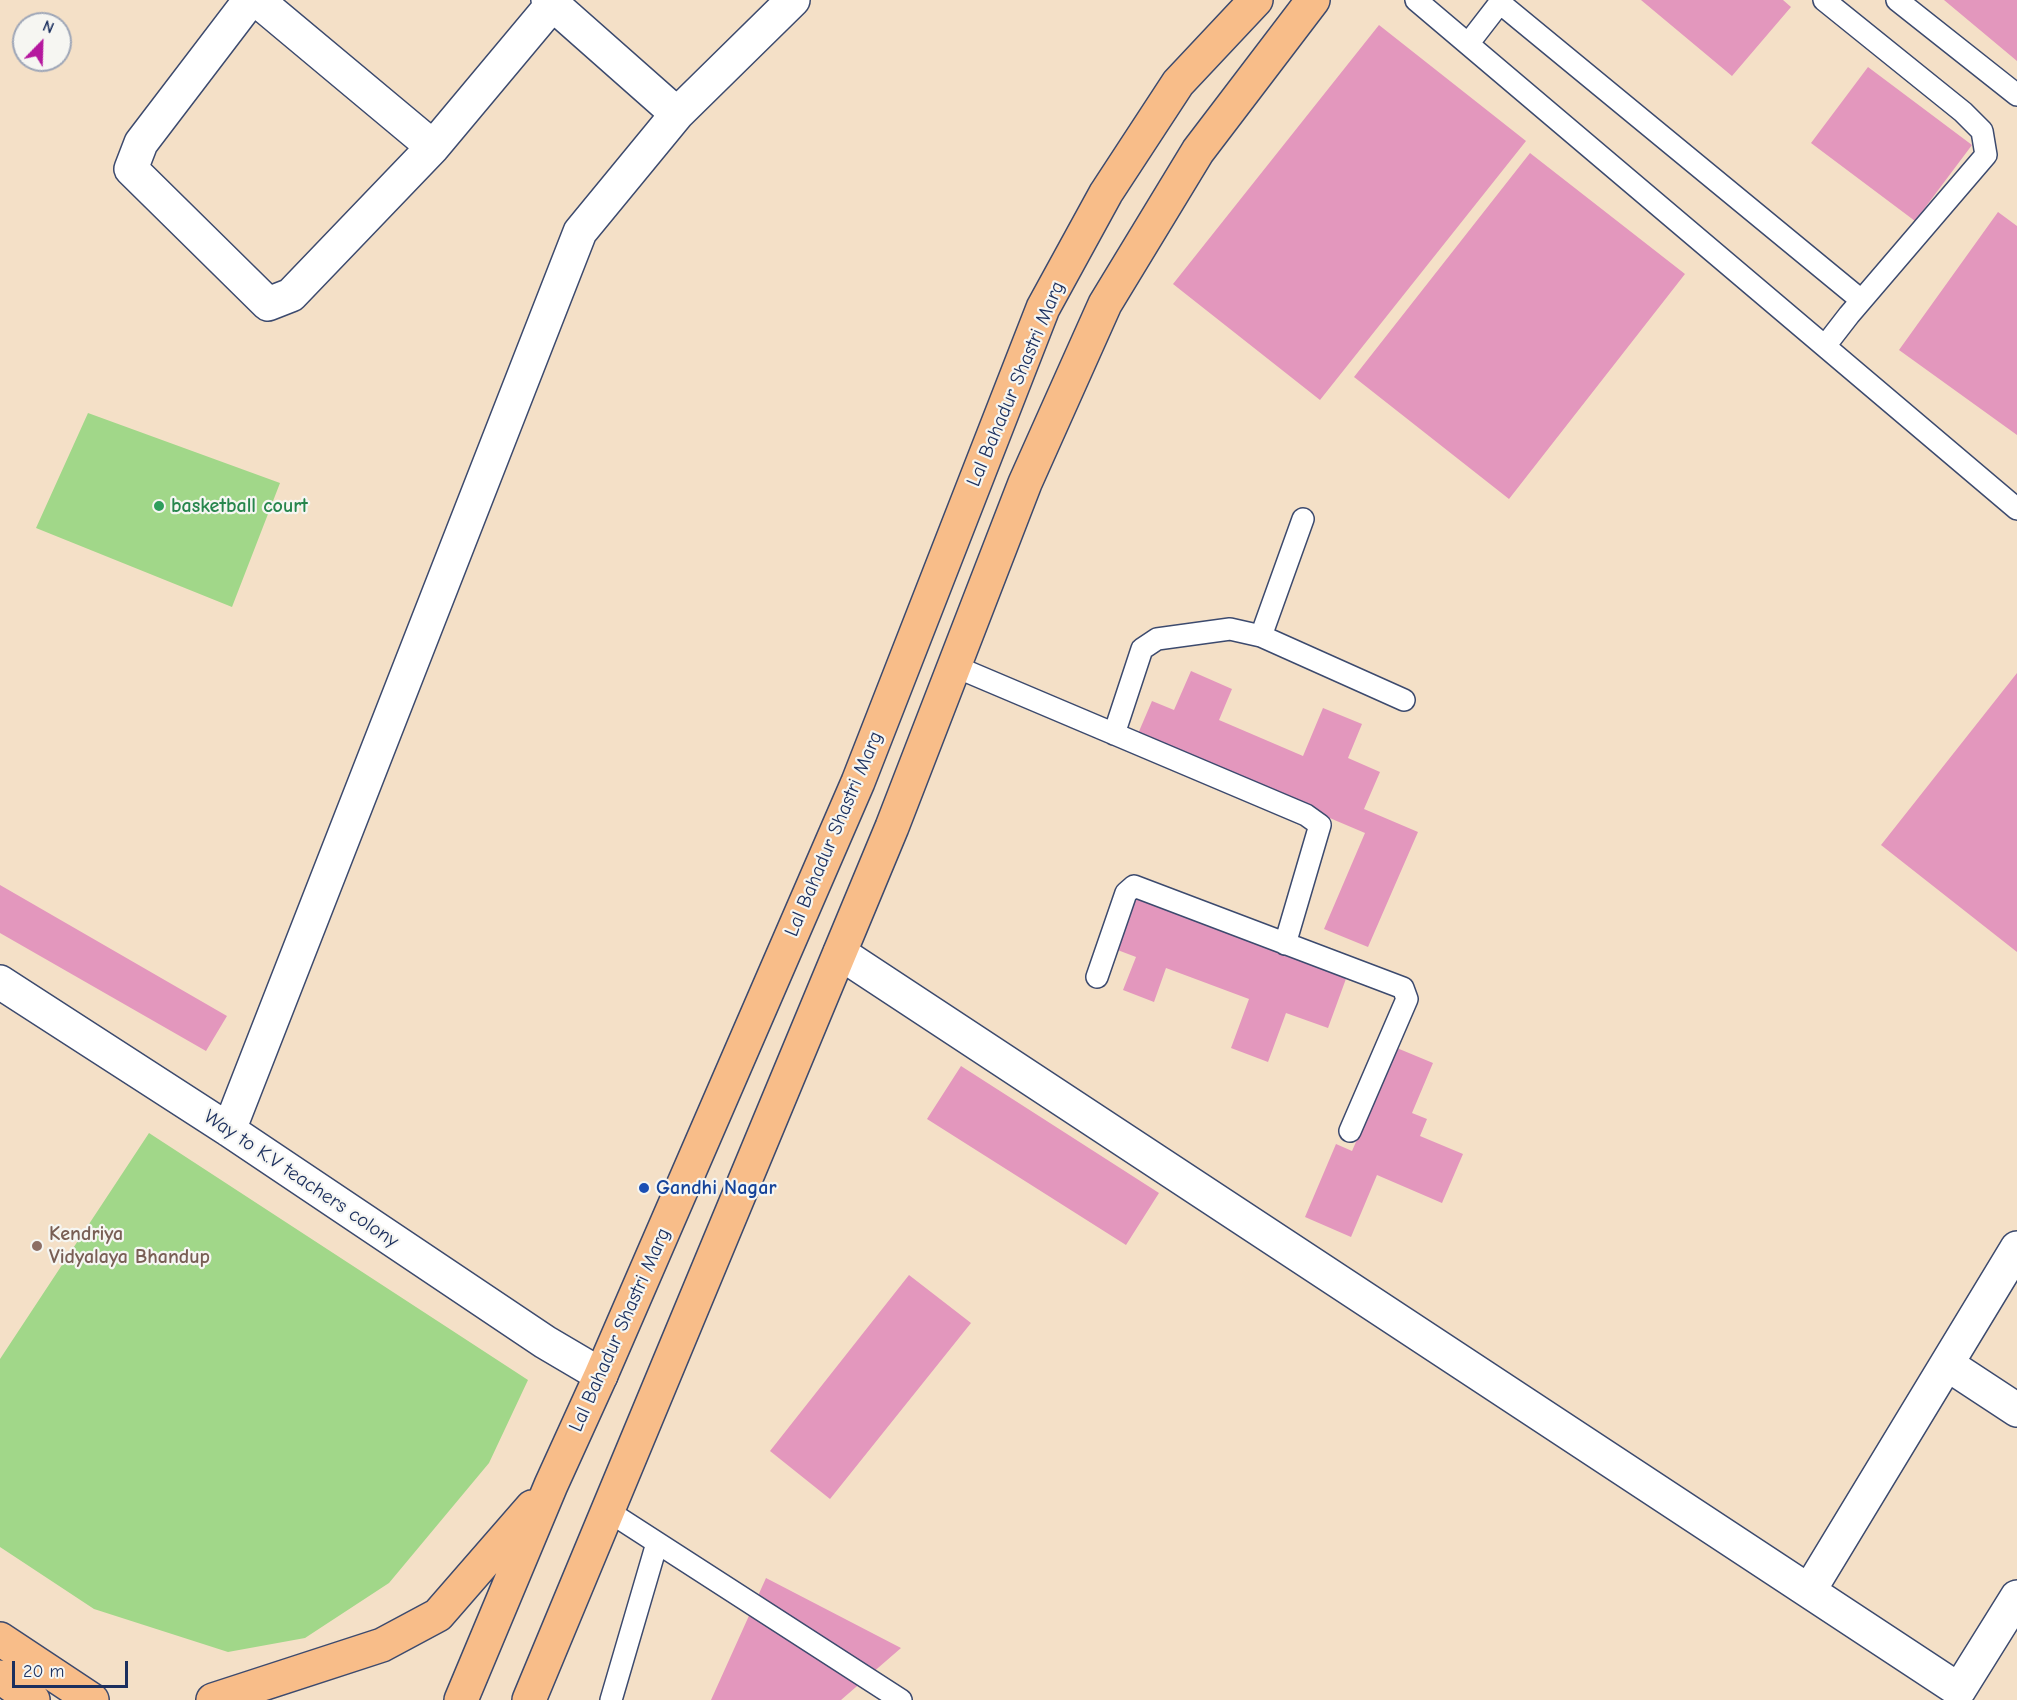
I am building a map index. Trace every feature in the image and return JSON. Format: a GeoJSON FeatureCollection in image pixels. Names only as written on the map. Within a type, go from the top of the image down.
{"type":"FeatureCollection","features":[{"type":"Feature","properties":{"kind":"main road","name":"Lal Bahadur Shastri Marg"},"geometry":{"type":"LineString","coordinates":[[460,1700],[551,1485],[858,782],[1043,308],[1106,193],[1178,83],[1256,0]]}},
{"type":"Feature","properties":{"kind":"main road"},"geometry":{"type":"LineString","coordinates":[[529,1700],[892,827],[1025,483],[1105,304],[1198,151],[1313,0]]}},
{"type":"Feature","properties":{"kind":"main road"},"geometry":{"type":"LineString","coordinates":[[213,1700],[382,1645],[438,1616],[551,1485]]}},
{"type":"Feature","properties":{"kind":"main road"},"geometry":{"type":"LineString","coordinates":[[0,1639],[92,1700]]}},
{"type":"Feature","properties":{"kind":"main road"},"geometry":{"type":"LineString","coordinates":[[0,1677],[33,1700]]}},
{"type":"Feature","properties":{"kind":"street"},"geometry":{"type":"LineString","coordinates":[[250,0],[141,143],[131,169],[268,304],[291,295],[433,147],[552,2],[677,114]]}},
{"type":"Feature","properties":{"kind":"street"},"geometry":{"type":"LineString","coordinates":[[257,0],[433,147]]}},
{"type":"Feature","properties":{"kind":"street"},"geometry":{"type":"LineString","coordinates":[[229,1130],[580,232],[677,114],[793,0]]}},
{"type":"Feature","properties":{"kind":"street"},"geometry":{"type":"LineString","coordinates":[[840,953],[1959,1690],[2017,1598]]}},
{"type":"Feature","properties":{"kind":"street","name":"Way to K.V teachers colony"},"geometry":{"type":"LineString","coordinates":[[0,982],[229,1130],[545,1342],[601,1375]]}},
{"type":"Feature","properties":{"kind":"street"},"geometry":{"type":"LineString","coordinates":[[1809,1591],[2017,1248]]}},
{"type":"Feature","properties":{"kind":"street"},"geometry":{"type":"LineString","coordinates":[[1947,1364],[2017,1410]]}},
{"type":"Feature","properties":{"kind":"lane"},"geometry":{"type":"LineString","coordinates":[[1416,0],[2017,509]]}},
{"type":"Feature","properties":{"kind":"lane"},"geometry":{"type":"LineString","coordinates":[[1824,0],[1963,112],[1982,131],[1986,155],[1825,346]]}},
{"type":"Feature","properties":{"kind":"lane"},"geometry":{"type":"LineString","coordinates":[[1897,0],[2017,96]]}},
{"type":"Feature","properties":{"kind":"lane"},"geometry":{"type":"LineString","coordinates":[[1468,44],[1501,1],[1862,300]]}},
{"type":"Feature","properties":{"kind":"lane"},"geometry":{"type":"LineString","coordinates":[[1261,636],[1303,519]]}},
{"type":"Feature","properties":{"kind":"lane"},"geometry":{"type":"LineString","coordinates":[[1114,734],[1142,649],[1157,639],[1230,629],[1261,636],[1404,700]]}},
{"type":"Feature","properties":{"kind":"lane"},"geometry":{"type":"LineString","coordinates":[[954,666],[1306,815],[1320,825],[1285,944]]}},
{"type":"Feature","properties":{"kind":"lane"},"geometry":{"type":"LineString","coordinates":[[1097,976],[1126,893],[1134,886],[1403,988],[1407,999],[1350,1131]]}},
{"type":"Feature","properties":{"kind":"lane"},"geometry":{"type":"LineString","coordinates":[[608,1511],[901,1700]]}},
{"type":"Feature","properties":{"kind":"lane"},"geometry":{"type":"LineString","coordinates":[[611,1700],[657,1543]]}},
{"type":"Feature","properties":{"kind":"green space","name":"basketball court"},"geometry":{"type":"Polygon","coordinates":[[[88,413],[280,483],[232,607],[36,528],[88,413]]]}},
{"type":"Feature","properties":{"kind":"green space"},"geometry":{"type":"Polygon","coordinates":[[[149,1133],[528,1380],[489,1463],[389,1583],[305,1638],[228,1652],[94,1609],[0,1547],[0,1359],[149,1133]]]}},
{"type":"Feature","properties":{"kind":"building"},"geometry":{"type":"Polygon","coordinates":[[[1641,0],[1783,0],[1791,7],[1732,76],[1641,0]]]}},
{"type":"Feature","properties":{"kind":"building"},"geometry":{"type":"Polygon","coordinates":[[[1944,0],[2017,0],[2017,61],[1944,0]]]}},
{"type":"Feature","properties":{"kind":"building"},"geometry":{"type":"Polygon","coordinates":[[[1379,25],[1526,141],[1320,400],[1173,284],[1379,25]]]}},
{"type":"Feature","properties":{"kind":"building"},"geometry":{"type":"Polygon","coordinates":[[[1868,67],[1972,145],[1915,221],[1811,143],[1868,67]]]}},
{"type":"Feature","properties":{"kind":"building"},"geometry":{"type":"Polygon","coordinates":[[[1530,153],[1685,274],[1509,499],[1354,377],[1530,153]]]}},
{"type":"Feature","properties":{"kind":"building"},"geometry":{"type":"Polygon","coordinates":[[[1998,212],[2017,226],[2017,435],[1899,350],[1998,212]]]}},
{"type":"Feature","properties":{"kind":"building"},"geometry":{"type":"Polygon","coordinates":[[[1191,671],[1232,689],[1219,720],[1303,756],[1323,708],[1362,724],[1348,758],[1380,772],[1364,809],[1418,832],[1368,947],[1324,929],[1365,833],[1137,736],[1152,701],[1174,710],[1191,671]]]}},
{"type":"Feature","properties":{"kind":"building"},"geometry":{"type":"Polygon","coordinates":[[[2017,673],[2017,952],[1881,845],[2017,673]]]}},
{"type":"Feature","properties":{"kind":"building"},"geometry":{"type":"Polygon","coordinates":[[[0,885],[227,1016],[206,1051],[0,933],[0,885]]]}},
{"type":"Feature","properties":{"kind":"building"},"geometry":{"type":"Polygon","coordinates":[[[1127,893],[1347,976],[1328,1028],[1286,1013],[1268,1062],[1231,1048],[1249,999],[1166,968],[1154,1002],[1123,990],[1136,957],[1107,946],[1127,893]]]}},
{"type":"Feature","properties":{"kind":"building"},"geometry":{"type":"Polygon","coordinates":[[[1380,1041],[1433,1063],[1412,1113],[1427,1119],[1420,1136],[1463,1154],[1442,1203],[1377,1175],[1351,1237],[1305,1217],[1336,1144],[1352,1151],[1369,1112],[1380,1041]]]}},
{"type":"Feature","properties":{"kind":"building"},"geometry":{"type":"Polygon","coordinates":[[[961,1066],[1159,1193],[1126,1245],[927,1119],[961,1066]]]}},
{"type":"Feature","properties":{"kind":"building"},"geometry":{"type":"Polygon","coordinates":[[[909,1275],[971,1323],[830,1499],[770,1451],[909,1275]]]}},
{"type":"Feature","properties":{"kind":"building"},"geometry":{"type":"Polygon","coordinates":[[[766,1578],[901,1648],[841,1700],[711,1700],[766,1578]]]}},
{"type":"Feature","properties":{"kind":"place","name":"basketball court"},"geometry":{"type":"Point","coordinates":[159,506]}},
{"type":"Feature","properties":{"kind":"place","name":"Gandhi Nagar"},"geometry":{"type":"Point","coordinates":[644,1188]}},
{"type":"Feature","properties":{"kind":"place","name":"Kendriya Vidyalaya Bhandup"},"geometry":{"type":"Point","coordinates":[37,1246]}}]}
